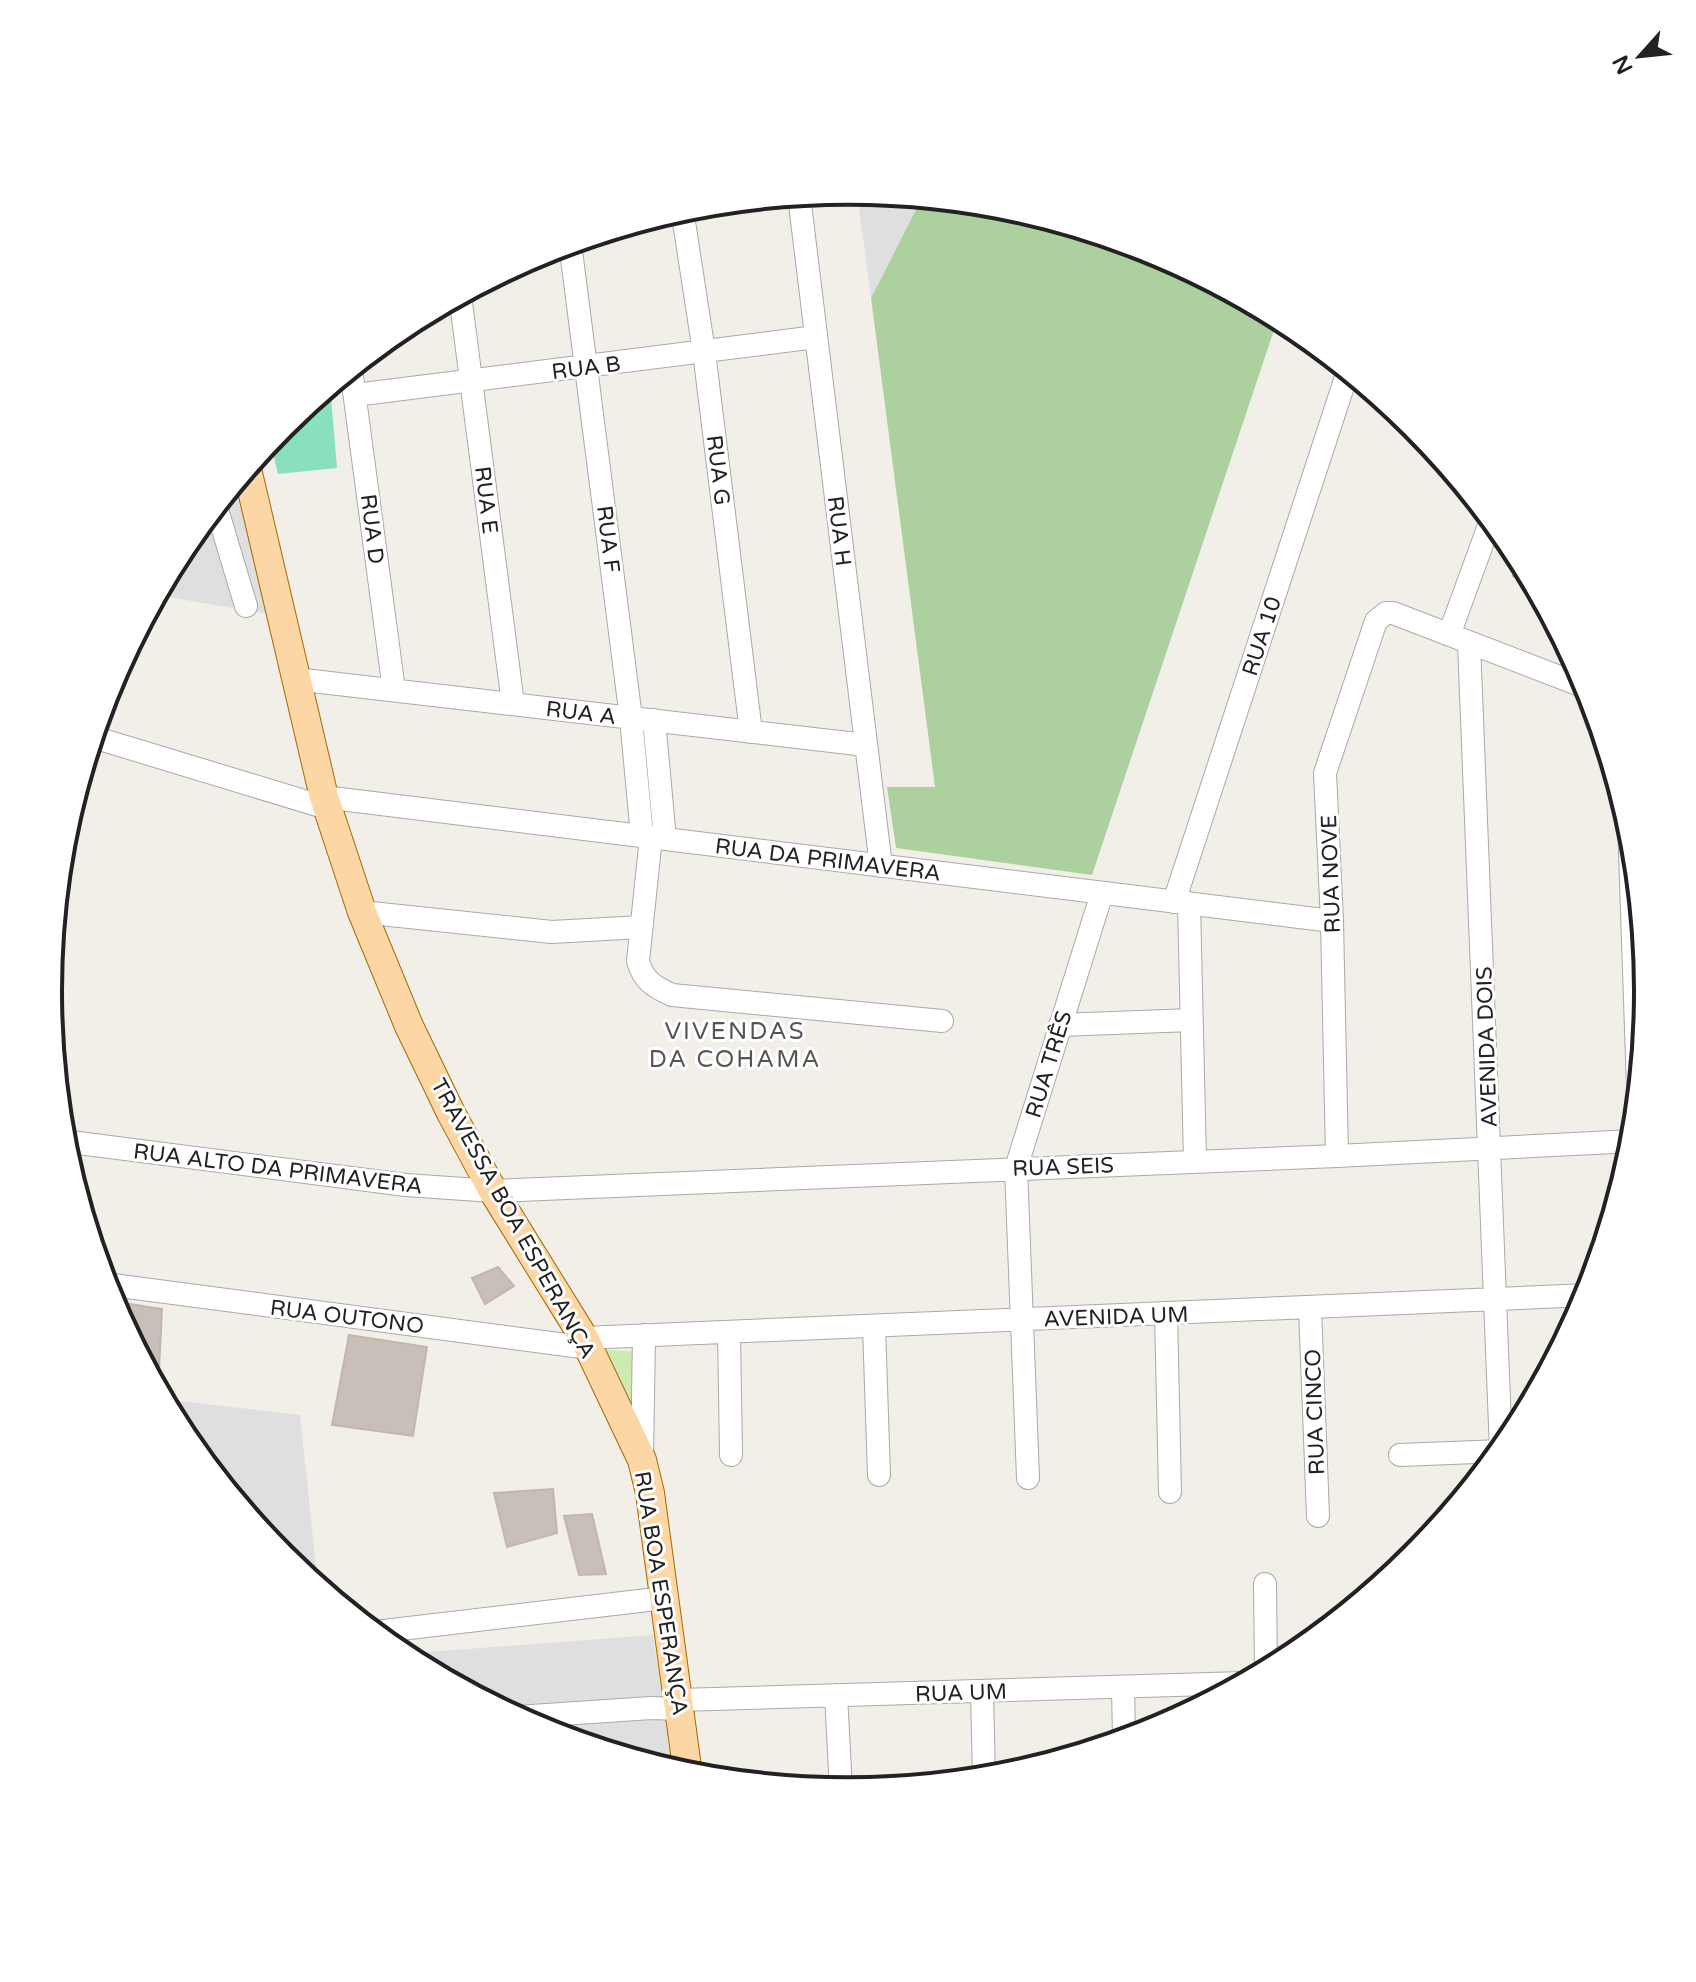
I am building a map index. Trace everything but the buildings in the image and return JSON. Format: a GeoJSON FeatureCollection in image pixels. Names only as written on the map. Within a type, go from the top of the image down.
{"type":"FeatureCollection","features":[{"type":"Feature","properties":{"kind":"main road","name":"TRAVESSA BOA ESPERANÇA"},"geometry":{"type":"LineString","coordinates":[[250,482],[325,803],[362,912],[409,1026],[493,1191],[586,1343],[642,1460]]}},
{"type":"Feature","properties":{"kind":"main road","name":"RUA BOA ESPERANÇA"},"geometry":{"type":"LineString","coordinates":[[642,1460],[650,1493],[686,1760]]}},
{"type":"Feature","properties":{"kind":"street","name":"RUA H"},"geometry":{"type":"LineString","coordinates":[[800,207],[881,866]]}},
{"type":"Feature","properties":{"kind":"street","name":"RUA G"},"geometry":{"type":"LineString","coordinates":[[684,223],[704,352],[751,732]]}},
{"type":"Feature","properties":{"kind":"street","name":"RUA F"},"geometry":{"type":"LineString","coordinates":[[572,256],[642,719],[653,838],[638,950],[640,969],[649,983],[672,995],[942,1021]]}},
{"type":"Feature","properties":{"kind":"street","name":"RUA E"},"geometry":{"type":"LineString","coordinates":[[462,306],[513,704]]}},
{"type":"Feature","properties":{"kind":"street","name":"RUA B"},"geometry":{"type":"LineString","coordinates":[[355,395],[816,337]]}},
{"type":"Feature","properties":{"kind":"street","name":"RUA D"},"geometry":{"type":"LineString","coordinates":[[353,381],[394,690]]}},
{"type":"Feature","properties":{"kind":"street","name":"RUA 10"},"geometry":{"type":"LineString","coordinates":[[1195,1161],[1192,1020],[1182,902],[1344,382]]}},
{"type":"Feature","properties":{"kind":"street"},"geometry":{"type":"LineString","coordinates":[[220,519],[246,606]]}},
{"type":"Feature","properties":{"kind":"street","name":"AVENIDA DOIS"},"geometry":{"type":"LineString","coordinates":[[1487,534],[1459,639],[1491,1149],[1500,1430]]}},
{"type":"Feature","properties":{"kind":"street","name":"RUA NOVE"},"geometry":{"type":"LineString","coordinates":[[1337,1156],[1325,773],[1376,621],[1386,613],[1393,613],[1459,639]]}},
{"type":"Feature","properties":{"kind":"street"},"geometry":{"type":"LineString","coordinates":[[1459,639],[1570,681]]}},
{"type":"Feature","properties":{"kind":"street","name":"RUA A"},"geometry":{"type":"LineString","coordinates":[[295,679],[866,745]]}},
{"type":"Feature","properties":{"kind":"street","name":"RUA DA PRIMAVERA"},"geometry":{"type":"LineString","coordinates":[[103,740],[325,803],[653,838],[1332,921]]}},
{"type":"Feature","properties":{"kind":"street","name":"RUA TRÊS"},"geometry":{"type":"LineString","coordinates":[[1028,1478],[1016,1168],[1102,893]]}},
{"type":"Feature","properties":{"kind":"street"},"geometry":{"type":"LineString","coordinates":[[362,912],[552,932],[641,927]]}},
{"type":"Feature","properties":{"kind":"street"},"geometry":{"type":"LineString","coordinates":[[1060,1025],[1192,1020]]}},
{"type":"Feature","properties":{"kind":"street","name":"RUA SEIS"},"geometry":{"type":"LineString","coordinates":[[493,1191],[1619,1142]]}},
{"type":"Feature","properties":{"kind":"street","name":"RUA ALTO DA PRIMAVERA"},"geometry":{"type":"LineString","coordinates":[[77,1143],[378,1181],[493,1191]]}},
{"type":"Feature","properties":{"kind":"street","name":"RUA OUTONO"},"geometry":{"type":"LineString","coordinates":[[120,1286],[586,1343]]}},
{"type":"Feature","properties":{"kind":"street","name":"AVENIDA UM"},"geometry":{"type":"LineString","coordinates":[[586,1343],[644,1335],[1572,1296]]}},
{"type":"Feature","properties":{"kind":"street","name":"RUA CINCO"},"geometry":{"type":"LineString","coordinates":[[1310,1308],[1318,1516]]}},
{"type":"Feature","properties":{"kind":"street"},"geometry":{"type":"LineString","coordinates":[[1166,1313],[1170,1492]]}},
{"type":"Feature","properties":{"kind":"street"},"geometry":{"type":"LineString","coordinates":[[874,1326],[879,1475]]}},
{"type":"Feature","properties":{"kind":"street"},"geometry":{"type":"LineString","coordinates":[[729,1332],[731,1455]]}},
{"type":"Feature","properties":{"kind":"street"},"geometry":{"type":"LineString","coordinates":[[642,1460],[644,1335]]}},
{"type":"Feature","properties":{"kind":"street"},"geometry":{"type":"LineString","coordinates":[[1400,1455],[1485,1452]]}},
{"type":"Feature","properties":{"kind":"street"},"geometry":{"type":"LineString","coordinates":[[1265,1584],[1266,1657]]}},
{"type":"Feature","properties":{"kind":"street"},"geometry":{"type":"LineString","coordinates":[[391,1630],[665,1598]]}},
{"type":"Feature","properties":{"kind":"street","name":"RUA UM"},"geometry":{"type":"LineString","coordinates":[[543,1715],[836,1695],[1219,1684]]}},
{"type":"Feature","properties":{"kind":"street"},"geometry":{"type":"LineString","coordinates":[[1123,1687],[1124,1726]]}},
{"type":"Feature","properties":{"kind":"street"},"geometry":{"type":"LineString","coordinates":[[982,1691],[984,1765]]}},
{"type":"Feature","properties":{"kind":"street"},"geometry":{"type":"LineString","coordinates":[[836,1695],[840,1777]]}},
{"type":"Feature","properties":{"kind":"shaded area"},"geometry":{"type":"Polygon","coordinates":[[[859,205],[917,209],[871,298],[859,205]]]}},
{"type":"Feature","properties":{"kind":"shaded area"},"geometry":{"type":"Polygon","coordinates":[[[240,494],[274,615],[168,597],[194,554],[240,494]]]}},
{"type":"Feature","properties":{"kind":"shaded area"},"geometry":{"type":"Polygon","coordinates":[[[177,1401],[300,1415],[316,1569],[257,1509],[224,1469],[177,1401]]]}},
{"type":"Feature","properties":{"kind":"shaded area"},"geometry":{"type":"Polygon","coordinates":[[[653,1635],[671,1756],[595,1735],[547,1717],[500,1696],[423,1652],[653,1635]]]}},
{"type":"Feature","properties":{"kind":"green space"},"geometry":{"type":"Polygon","coordinates":[[[917,209],[1001,220],[1101,247],[1196,286],[1274,330],[1092,875],[896,848],[887,787],[935,787],[871,298],[917,209]]]}},
{"type":"Feature","properties":{"kind":"green space"},"geometry":{"type":"Polygon","coordinates":[[[331,399],[337,468],[278,474],[274,455],[331,399]]]}},
{"type":"Feature","properties":{"kind":"green space"},"geometry":{"type":"Polygon","coordinates":[[[605,1350],[632,1351],[634,1411],[605,1350]]]}},
{"type":"Feature","properties":{"kind":"district","name":"VIVENDAS DA COHAMA"},"geometry":{"type":"Point","coordinates":[735,1045]}}]}
